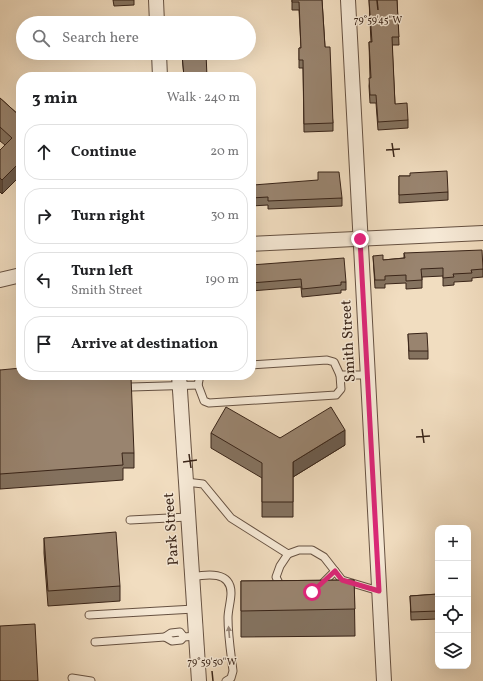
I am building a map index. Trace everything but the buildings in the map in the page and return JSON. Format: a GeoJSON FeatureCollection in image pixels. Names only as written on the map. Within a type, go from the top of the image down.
{"type":"FeatureCollection","features":[{"type":"Feature","properties":{"kind":"street"},"geometry":{"type":"LineString","coordinates":[[156,0],[157,16]]}},
{"type":"Feature","properties":{"kind":"street","name":"Smith Street"},"geometry":{"type":"LineString","coordinates":[[348,0],[384,681]]}},
{"type":"Feature","properties":{"kind":"street"},"geometry":{"type":"LineString","coordinates":[[159,60],[160,72]]}},
{"type":"Feature","properties":{"kind":"street"},"geometry":{"type":"LineString","coordinates":[[256,244],[483,232]]}},
{"type":"Feature","properties":{"kind":"street"},"geometry":{"type":"LineString","coordinates":[[0,280],[16,276]]}},
{"type":"Feature","properties":{"kind":"street","name":"Park Street"},"geometry":{"type":"LineString","coordinates":[[179,380],[194,609],[190,636],[199,681]]}},
{"type":"Feature","properties":{"kind":"lane"},"geometry":{"type":"LineString","coordinates":[[199,380],[198,385],[204,401],[210,403],[336,395],[341,390],[340,375],[334,362],[328,360],[256,365]]}},
{"type":"Feature","properties":{"kind":"lane"},"geometry":{"type":"LineString","coordinates":[[340,375],[367,375]]}},
{"type":"Feature","properties":{"kind":"lane"},"geometry":{"type":"LineString","coordinates":[[131,387],[179,380],[198,385]]}},
{"type":"Feature","properties":{"kind":"lane"},"geometry":{"type":"LineString","coordinates":[[186,482],[203,484],[231,518],[288,554]]}},
{"type":"Feature","properties":{"kind":"lane"},"geometry":{"type":"LineString","coordinates":[[130,520],[188,517]]}},
{"type":"Feature","properties":{"kind":"lane"},"geometry":{"type":"LineString","coordinates":[[291,594],[281,588],[276,578],[280,566],[288,554],[299,550],[312,550],[324,557],[342,580],[379,591]]}},
{"type":"Feature","properties":{"kind":"lane"},"geometry":{"type":"LineString","coordinates":[[317,588],[335,571]]}},
{"type":"Feature","properties":{"kind":"lane"},"geometry":{"type":"LineString","coordinates":[[192,577],[217,575],[224,578],[230,584],[231,592],[228,618],[233,671],[231,678],[226,681]]}},
{"type":"Feature","properties":{"kind":"lane"},"geometry":{"type":"LineString","coordinates":[[89,615],[194,609]]}},
{"type":"Feature","properties":{"kind":"lane"},"geometry":{"type":"LineString","coordinates":[[95,642],[165,637],[172,633],[180,632],[190,636]]}},
{"type":"Feature","properties":{"kind":"lane"},"geometry":{"type":"LineString","coordinates":[[72,678],[90,681]]}},
{"type":"Feature","properties":{"kind":"route"},"geometry":{"type":"LineString","coordinates":[[312,592],[327,580],[335,571],[342,580],[379,591],[360,239]]}}]}
